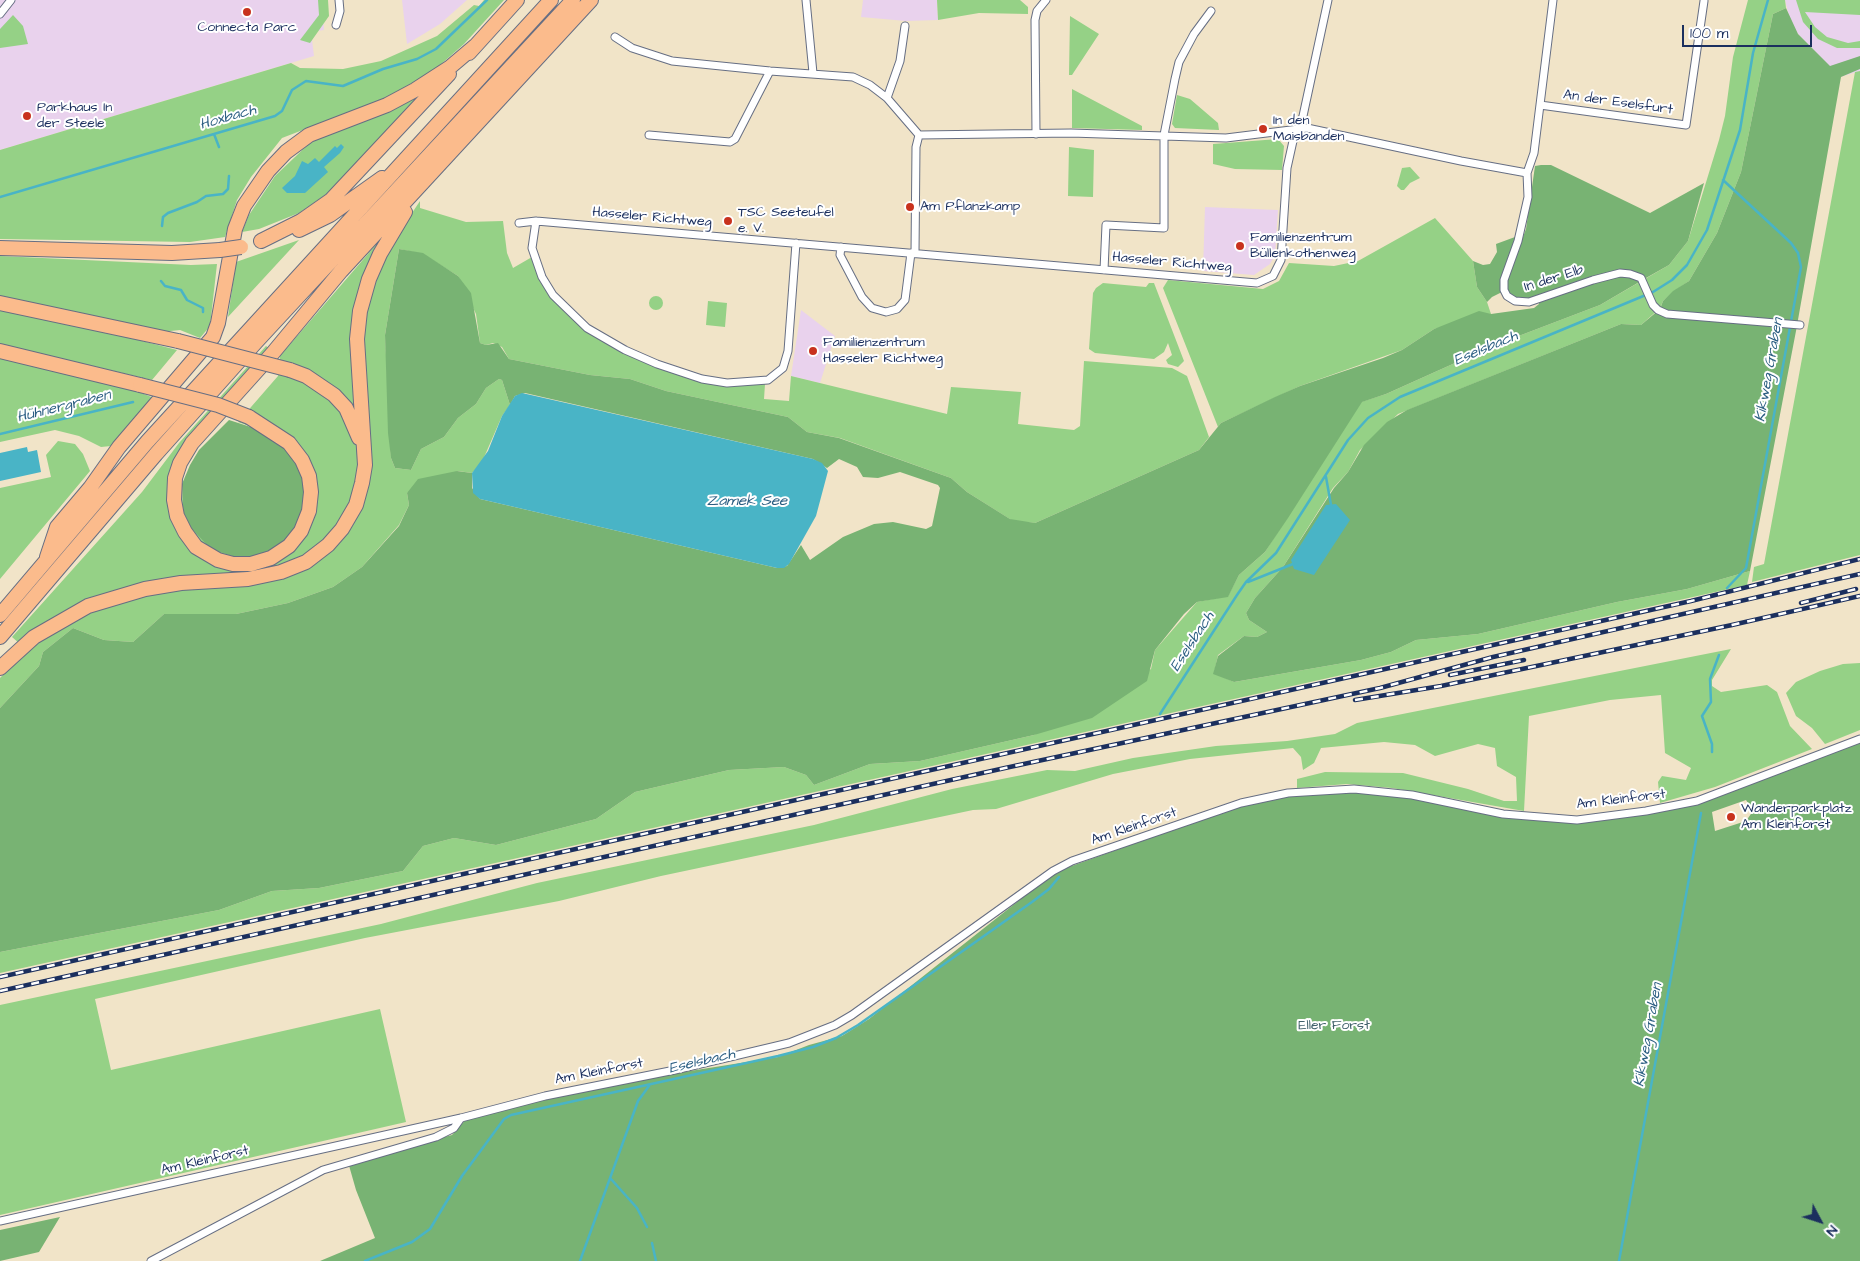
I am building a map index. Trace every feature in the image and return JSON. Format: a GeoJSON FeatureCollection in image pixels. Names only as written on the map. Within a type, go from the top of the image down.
{"type":"FeatureCollection","features":[{"type":"Feature","properties":{"kind":"highway"},"geometry":{"type":"LineString","coordinates":[[261,241],[301,220],[331,200],[517,0]]}},
{"type":"Feature","properties":{"kind":"highway"},"geometry":{"type":"LineString","coordinates":[[0,616],[147,442],[551,0]]}},
{"type":"Feature","properties":{"kind":"highway"},"geometry":{"type":"LineString","coordinates":[[0,637],[144,468],[250,349],[573,0]]}},
{"type":"Feature","properties":{"kind":"highway"},"geometry":{"type":"LineString","coordinates":[[0,351],[218,405],[249,416],[289,443],[302,460],[309,476],[311,492],[309,511],[301,531],[289,546],[271,558],[251,564],[234,564],[206,554],[196,547],[184,532],[174,500],[176,478],[180,463],[195,439],[272,354],[342,271],[591,0]]}},
{"type":"Feature","properties":{"kind":"highway"},"geometry":{"type":"LineString","coordinates":[[46,560],[57,527],[90,488],[119,447],[213,337],[218,323],[235,229],[244,206],[268,171],[286,152],[309,135],[378,108],[415,90],[449,68],[475,46]]}},
{"type":"Feature","properties":{"kind":"highway"},"geometry":{"type":"LineString","coordinates":[[0,248],[172,253],[241,247],[315,223],[397,168]]}},
{"type":"Feature","properties":{"kind":"highway"},"geometry":{"type":"LineString","coordinates":[[0,668],[34,637],[62,619],[119,595],[181,583],[248,579],[281,572],[306,562],[328,545],[342,529],[356,505],[362,483],[364,465],[357,339],[360,311],[369,279],[380,254],[421,185]]}},
{"type":"Feature","properties":{"kind":"highway"},"geometry":{"type":"LineString","coordinates":[[0,304],[178,341],[290,370],[306,376],[334,395],[346,408],[362,448]]}},
{"type":"Feature","properties":{"kind":"street"},"geometry":{"type":"LineString","coordinates":[[0,14],[11,0]]}},
{"type":"Feature","properties":{"kind":"street"},"geometry":{"type":"LineString","coordinates":[[336,25],[340,12],[338,0]]}},
{"type":"Feature","properties":{"kind":"street"},"geometry":{"type":"LineString","coordinates":[[806,0],[813,73]]}},
{"type":"Feature","properties":{"kind":"street"},"geometry":{"type":"LineString","coordinates":[[1036,134],[1035,20],[1037,11],[1046,0]]}},
{"type":"Feature","properties":{"kind":"street"},"geometry":{"type":"LineString","coordinates":[[1298,127],[1328,0]]}},
{"type":"Feature","properties":{"kind":"street","name":"In der Elb"},"geometry":{"type":"LineString","coordinates":[[1554,0],[1534,153],[1527,173],[1529,179],[1528,197],[1518,241],[1504,280],[1504,290],[1507,296],[1515,301],[1529,302],[1620,274],[1638,276],[1644,284],[1652,303],[1658,310],[1667,314],[1794,325]]}},
{"type":"Feature","properties":{"kind":"street","name":"An der Eselsfurt"},"geometry":{"type":"LineString","coordinates":[[1540,105],[1686,125],[1704,0]]}},
{"type":"Feature","properties":{"kind":"street"},"geometry":{"type":"LineString","coordinates":[[1164,135],[1180,62],[1194,34],[1211,10]]}},
{"type":"Feature","properties":{"kind":"street"},"geometry":{"type":"LineString","coordinates":[[887,98],[900,61],[905,26]]}},
{"type":"Feature","properties":{"kind":"street"},"geometry":{"type":"LineString","coordinates":[[615,37],[632,48],[672,61],[853,77],[870,85],[887,98],[919,135],[1164,135],[1226,138],[1285,131],[1298,127],[1527,173]]}},
{"type":"Feature","properties":{"kind":"street"},"geometry":{"type":"LineString","coordinates":[[649,135],[730,142],[735,139],[770,71]]}},
{"type":"Feature","properties":{"kind":"street","name":"Hasseler Richtweg"},"geometry":{"type":"LineString","coordinates":[[519,223],[536,221],[1257,283],[1267,280],[1277,271],[1281,260],[1287,168],[1298,127]]}},
{"type":"Feature","properties":{"kind":"street"},"geometry":{"type":"LineString","coordinates":[[841,247],[840,255],[862,297],[872,308],[886,312],[897,309],[906,300],[913,253],[916,147],[919,135]]}},
{"type":"Feature","properties":{"kind":"street","name":"Hasseler Richtweg"},"geometry":{"type":"LineString","coordinates":[[1104,270],[1106,225],[1164,228],[1164,135]]}},
{"type":"Feature","properties":{"kind":"street"},"geometry":{"type":"LineString","coordinates":[[536,221],[532,248],[542,277],[553,295],[581,323],[608,341],[656,364],[702,379],[727,383],[768,380],[783,368],[788,351],[796,243]]}},
{"type":"Feature","properties":{"kind":"street","name":"Am Kleinforst"},"geometry":{"type":"LineString","coordinates":[[0,1220],[461,1118],[544,1096],[759,1051],[812,1035],[835,1025],[870,1003],[1053,871],[1072,861],[1241,803],[1288,793],[1354,789],[1412,795],[1503,814],[1577,820],[1646,811],[1697,801],[1860,739]]}},
{"type":"Feature","properties":{"kind":"street","name":"Am Kleinforst"},"geometry":{"type":"LineString","coordinates":[[151,1261],[323,1170],[450,1131],[461,1118]]}},
{"type":"Feature","properties":{"kind":"street"},"geometry":{"type":"LineString","coordinates":[[416,1127],[418,1142]]}},
{"type":"Feature","properties":{"kind":"shaded area"},"geometry":{"type":"Polygon","coordinates":[[[0,0],[322,0],[324,30],[311,32],[314,56],[0,150],[0,0]]]}},
{"type":"Feature","properties":{"kind":"shaded area"},"geometry":{"type":"Polygon","coordinates":[[[402,0],[467,0],[440,24],[407,44],[402,0]]]}},
{"type":"Feature","properties":{"kind":"shaded area"},"geometry":{"type":"Polygon","coordinates":[[[863,0],[937,0],[938,20],[906,21],[861,17],[863,0]]]}},
{"type":"Feature","properties":{"kind":"shaded area"},"geometry":{"type":"Polygon","coordinates":[[[1785,0],[1860,0],[1860,71],[1840,77],[1798,34],[1790,20],[1785,0]]]}},
{"type":"Feature","properties":{"kind":"shaded area","name":"Familienzentrum Büllenkothenweg"},"geometry":{"type":"Polygon","coordinates":[[[1205,207],[1278,210],[1275,255],[1270,264],[1254,275],[1203,271],[1205,207]]]}},
{"type":"Feature","properties":{"kind":"shaded area","name":"Familienzentrum Hasseler Richtweg"},"geometry":{"type":"Polygon","coordinates":[[[801,310],[835,336],[820,383],[791,376],[801,310]]]}},
{"type":"Feature","properties":{"kind":"green space"},"geometry":{"type":"Polygon","coordinates":[[[318,0],[328,0],[329,16],[310,43],[300,40],[319,15],[318,0]]]}},
{"type":"Feature","properties":{"kind":"green space"},"geometry":{"type":"Polygon","coordinates":[[[484,0],[504,0],[464,44],[432,72],[391,96],[282,138],[251,177],[237,200],[225,237],[190,242],[0,239],[0,150],[291,63],[300,68],[343,69],[381,61],[437,36],[474,5],[479,6],[484,0]]]}},
{"type":"Feature","properties":{"kind":"green space"},"geometry":{"type":"Polygon","coordinates":[[[937,0],[1020,0],[1028,7],[1028,14],[979,13],[938,20],[937,0]]]}},
{"type":"Feature","properties":{"kind":"green space"},"geometry":{"type":"Polygon","coordinates":[[[1748,0],[1785,0],[1786,8],[1773,14],[1741,172],[1717,233],[1689,281],[1663,301],[1660,308],[1641,325],[1621,324],[1398,414],[1360,450],[1348,472],[1333,488],[1283,567],[1255,598],[1246,613],[1249,620],[1267,632],[1257,637],[1244,636],[1218,655],[1214,673],[1234,682],[1361,660],[1391,652],[1416,640],[1478,634],[1617,602],[1687,589],[1750,571],[1747,585],[0,973],[0,952],[219,910],[272,891],[319,888],[403,871],[423,846],[454,838],[496,845],[596,819],[635,792],[729,770],[784,767],[806,775],[814,785],[870,764],[920,761],[1034,735],[1151,669],[1155,650],[1197,602],[1228,596],[1239,575],[1265,552],[1361,402],[1386,394],[1495,345],[1600,305],[1669,265],[1688,241],[1719,140],[1725,116],[1733,57],[1748,0]]]}},
{"type":"Feature","properties":{"kind":"green space"},"geometry":{"type":"Polygon","coordinates":[[[1796,0],[1860,0],[1860,15],[1805,12],[1815,27],[1827,37],[1848,43],[1860,41],[1860,48],[1837,48],[1818,39],[1803,22],[1796,0]]]}},
{"type":"Feature","properties":{"kind":"green space"},"geometry":{"type":"Polygon","coordinates":[[[1786,8],[1798,34],[1830,66],[1860,56],[1860,69],[1841,77],[1796,331],[1750,571],[1687,589],[1617,602],[1478,634],[1416,640],[1391,652],[1361,660],[1234,682],[1213,674],[1218,656],[1244,636],[1257,637],[1267,632],[1249,620],[1246,613],[1255,598],[1283,567],[1334,488],[1348,472],[1364,445],[1387,422],[1407,410],[1621,324],[1641,325],[1660,309],[1663,301],[1673,291],[1689,281],[1717,233],[1741,172],[1773,14],[1786,8]]]}},
{"type":"Feature","properties":{"kind":"green space"},"geometry":{"type":"Polygon","coordinates":[[[13,15],[23,26],[28,44],[0,48],[0,29],[13,15]]]}},
{"type":"Feature","properties":{"kind":"green space"},"geometry":{"type":"Polygon","coordinates":[[[1070,16],[1099,34],[1072,75],[1069,75],[1070,16]]]}},
{"type":"Feature","properties":{"kind":"green space"},"geometry":{"type":"Polygon","coordinates":[[[1860,71],[1860,555],[1752,582],[1754,567],[1764,564],[1855,72],[1860,71]]]}},
{"type":"Feature","properties":{"kind":"green space"},"geometry":{"type":"Polygon","coordinates":[[[1072,89],[1142,126],[1142,130],[1072,128],[1072,89]]]}},
{"type":"Feature","properties":{"kind":"green space"},"geometry":{"type":"Polygon","coordinates":[[[421,93],[342,180],[325,195],[299,213],[259,229],[242,232],[249,215],[275,176],[315,138],[421,93]]]}},
{"type":"Feature","properties":{"kind":"green space"},"geometry":{"type":"Polygon","coordinates":[[[1177,95],[1190,99],[1218,123],[1219,130],[1175,128],[1172,124],[1177,95]]]}},
{"type":"Feature","properties":{"kind":"green space"},"geometry":{"type":"Polygon","coordinates":[[[1278,139],[1284,146],[1282,170],[1235,169],[1213,164],[1213,144],[1278,139]]]}},
{"type":"Feature","properties":{"kind":"green space"},"geometry":{"type":"Polygon","coordinates":[[[1069,147],[1094,150],[1093,197],[1068,196],[1069,147]]]}},
{"type":"Feature","properties":{"kind":"green space"},"geometry":{"type":"Polygon","coordinates":[[[1551,165],[1650,213],[1704,183],[1688,241],[1669,265],[1646,278],[1621,272],[1528,300],[1513,298],[1506,290],[1507,280],[1526,229],[1535,166],[1551,165]]]}},
{"type":"Feature","properties":{"kind":"green space"},"geometry":{"type":"Polygon","coordinates":[[[1410,167],[1420,178],[1410,183],[1404,190],[1401,190],[1397,186],[1402,168],[1410,167]]]}},
{"type":"Feature","properties":{"kind":"green space"},"geometry":{"type":"Polygon","coordinates":[[[420,201],[420,208],[466,222],[503,221],[507,253],[513,268],[532,257],[566,312],[660,367],[745,385],[765,384],[764,399],[789,401],[791,376],[947,414],[951,387],[1021,392],[1018,424],[1074,430],[1080,426],[1084,361],[1172,368],[1187,376],[1209,437],[1199,450],[1035,523],[1013,521],[967,492],[951,478],[840,438],[807,432],[788,417],[666,391],[630,379],[590,375],[509,359],[502,347],[493,343],[486,345],[480,343],[476,314],[458,276],[423,254],[399,249],[385,335],[391,458],[395,468],[411,470],[421,449],[444,437],[458,418],[476,404],[486,388],[499,379],[502,380],[510,405],[502,416],[482,462],[472,473],[458,471],[407,493],[409,505],[399,525],[362,567],[333,587],[288,603],[236,614],[164,614],[133,642],[104,640],[73,628],[43,652],[39,666],[0,708],[0,678],[27,650],[12,637],[142,492],[179,443],[266,346],[270,349],[174,460],[169,472],[182,484],[183,506],[263,431],[238,422],[278,376],[280,356],[380,240],[392,243],[420,201]]]}},
{"type":"Feature","properties":{"kind":"green space"},"geometry":{"type":"Polygon","coordinates":[[[1435,218],[1473,261],[1477,287],[1487,302],[1491,314],[1434,329],[1402,350],[1300,386],[1221,423],[1218,427],[1163,288],[1168,280],[1263,289],[1279,281],[1289,263],[1334,266],[1358,261],[1435,218]]]}},
{"type":"Feature","properties":{"kind":"green space"},"geometry":{"type":"Polygon","coordinates":[[[1515,237],[1503,275],[1502,292],[1487,302],[1477,287],[1473,261],[1483,265],[1490,264],[1497,252],[1496,244],[1515,237]]]}},
{"type":"Feature","properties":{"kind":"green space"},"geometry":{"type":"Polygon","coordinates":[[[299,240],[228,317],[236,262],[299,240]]]}},
{"type":"Feature","properties":{"kind":"green space"},"geometry":{"type":"Polygon","coordinates":[[[399,249],[423,253],[458,276],[471,293],[480,343],[486,345],[498,343],[509,359],[590,375],[630,379],[666,391],[788,417],[807,432],[839,438],[951,478],[967,492],[1010,519],[1035,523],[1199,450],[1221,423],[1275,397],[1300,386],[1402,350],[1434,329],[1479,311],[1491,314],[1534,308],[1539,304],[1539,300],[1621,274],[1641,281],[1600,305],[1495,345],[1386,394],[1362,402],[1265,552],[1239,575],[1228,597],[1197,602],[1184,614],[1155,650],[1147,681],[1092,718],[1034,735],[920,761],[870,764],[814,785],[806,775],[784,767],[729,770],[635,792],[596,819],[496,845],[454,838],[423,846],[403,871],[319,888],[272,891],[219,910],[0,952],[0,708],[39,666],[43,652],[73,628],[104,640],[133,642],[164,614],[236,614],[288,603],[333,587],[362,567],[399,526],[409,505],[407,493],[418,479],[457,471],[472,473],[472,488],[480,499],[777,568],[787,566],[801,545],[810,560],[843,537],[874,524],[893,522],[926,529],[932,526],[940,488],[938,485],[900,472],[878,478],[863,477],[857,467],[839,459],[827,468],[813,459],[525,393],[515,396],[510,405],[502,380],[499,379],[486,388],[476,404],[458,418],[444,437],[421,449],[411,470],[395,468],[391,458],[388,433],[385,335],[399,249]]]}},
{"type":"Feature","properties":{"kind":"green space"},"geometry":{"type":"Polygon","coordinates":[[[0,256],[191,265],[217,264],[210,326],[200,338],[180,330],[161,332],[0,297],[0,256]]]}},
{"type":"Feature","properties":{"kind":"green space"},"geometry":{"type":"Polygon","coordinates":[[[1103,283],[1146,287],[1149,283],[1154,283],[1184,361],[1178,367],[1168,364],[1166,360],[1172,355],[1168,343],[1164,352],[1154,359],[1095,353],[1089,349],[1093,293],[1103,283]]]}},
{"type":"Feature","properties":{"kind":"green space"},"geometry":{"type":"Polygon","coordinates":[[[653,296],[659,296],[663,303],[659,310],[653,310],[649,306],[649,300],[653,296]]]}},
{"type":"Feature","properties":{"kind":"green space"},"geometry":{"type":"Polygon","coordinates":[[[708,301],[727,303],[725,327],[706,325],[708,301]]]}},
{"type":"Feature","properties":{"kind":"green space"},"geometry":{"type":"Polygon","coordinates":[[[0,310],[69,322],[177,350],[152,380],[0,344],[0,310]]]}},
{"type":"Feature","properties":{"kind":"green space"},"geometry":{"type":"Polygon","coordinates":[[[0,358],[126,387],[154,398],[111,446],[101,447],[79,436],[55,430],[0,442],[0,358]]]}},
{"type":"Feature","properties":{"kind":"green space"},"geometry":{"type":"Polygon","coordinates":[[[229,420],[263,431],[275,438],[292,456],[299,468],[305,487],[304,508],[298,524],[281,544],[270,552],[254,557],[235,557],[211,549],[185,519],[182,484],[190,465],[199,450],[229,420]]]}},
{"type":"Feature","properties":{"kind":"green space"},"geometry":{"type":"Polygon","coordinates":[[[58,441],[75,444],[83,454],[90,471],[0,579],[0,488],[51,477],[46,455],[58,441]]]}},
{"type":"Feature","properties":{"kind":"green space"},"geometry":{"type":"Polygon","coordinates":[[[1731,649],[1712,680],[1712,686],[1721,692],[1767,685],[1777,692],[1790,726],[1812,749],[1715,787],[1660,803],[1658,782],[1662,776],[1686,780],[1691,768],[1665,753],[1661,695],[1610,700],[1529,716],[1524,811],[1392,788],[1347,784],[1297,788],[1297,779],[1325,772],[1403,773],[1468,789],[1504,801],[1517,801],[1516,777],[1497,766],[1495,748],[1478,744],[1435,756],[1415,745],[1384,742],[1321,748],[1314,763],[1303,770],[1301,757],[1293,748],[1190,759],[1113,774],[996,809],[973,810],[661,876],[559,901],[365,938],[95,999],[111,1070],[380,1009],[406,1122],[0,1215],[0,1005],[381,924],[537,883],[814,825],[952,789],[1047,770],[1075,771],[1133,758],[1216,746],[1287,741],[1335,734],[1357,723],[1731,649]]]}},
{"type":"Feature","properties":{"kind":"green space"},"geometry":{"type":"Polygon","coordinates":[[[1860,663],[1860,730],[1825,744],[1812,728],[1796,716],[1786,693],[1796,682],[1820,671],[1843,664],[1860,663]]]}},
{"type":"Feature","properties":{"kind":"green space","name":"Eller Forst"},"geometry":{"type":"Polygon","coordinates":[[[1860,742],[1860,1261],[320,1261],[375,1238],[356,1190],[348,1162],[452,1135],[467,1118],[545,1099],[652,1077],[778,1057],[809,1045],[842,1036],[869,1019],[1055,872],[1191,823],[1254,802],[1320,791],[1385,793],[1577,822],[1680,807],[1860,742]],[[1746,800],[1712,812],[1715,831],[1746,821],[1753,811],[1746,800]]]}},
{"type":"Feature","properties":{"kind":"green space"},"geometry":{"type":"Polygon","coordinates":[[[60,1217],[39,1252],[0,1261],[0,1230],[60,1217]]]}},
{"type":"Feature","properties":{"kind":"water"},"geometry":{"type":"Polygon","coordinates":[[[341,144],[344,147],[340,153],[324,167],[328,172],[305,193],[287,193],[282,188],[295,176],[302,161],[308,164],[315,158],[319,162],[335,146],[337,148],[341,144]]]}},
{"type":"Feature","properties":{"kind":"water","name":"Zamek See"},"geometry":{"type":"Polygon","coordinates":[[[522,393],[813,459],[822,463],[828,471],[816,516],[789,564],[784,568],[777,568],[480,499],[473,493],[472,473],[488,451],[502,416],[515,396],[522,393]]]}},
{"type":"Feature","properties":{"kind":"water"},"geometry":{"type":"Polygon","coordinates":[[[27,447],[28,452],[37,450],[41,472],[0,481],[0,453],[27,447]]]}},
{"type":"Feature","properties":{"kind":"water"},"geometry":{"type":"Polygon","coordinates":[[[1336,504],[1350,520],[1314,575],[1294,569],[1291,560],[1326,505],[1336,504]]]}},
{"type":"Feature","properties":{"kind":"waterway","name":"Hoxbach"},"geometry":{"type":"LineString","coordinates":[[0,197],[275,116],[282,111],[292,90],[306,81],[343,86],[383,69],[417,59],[436,49],[487,0]]}},
{"type":"Feature","properties":{"kind":"waterway","name":"Eselsbach"},"geometry":{"type":"LineString","coordinates":[[1160,714],[1246,582],[1276,553],[1348,440],[1368,418],[1400,397],[1653,292],[1672,280],[1687,265],[1707,230],[1740,130],[1753,53],[1768,0]]}},
{"type":"Feature","properties":{"kind":"waterway","name":"Hühnergraben"},"geometry":{"type":"LineString","coordinates":[[214,134],[219,147]]}},
{"type":"Feature","properties":{"kind":"waterway","name":"Hühnergraben"},"geometry":{"type":"LineString","coordinates":[[162,226],[163,217],[168,213],[197,202],[206,196],[223,194],[228,189],[229,176]]}},
{"type":"Feature","properties":{"kind":"waterway","name":"Kikweg Graben"},"geometry":{"type":"LineString","coordinates":[[1723,180],[1791,243],[1798,253],[1801,267],[1746,568],[1727,588]]}},
{"type":"Feature","properties":{"kind":"waterway","name":"Hühnergraben"},"geometry":{"type":"LineString","coordinates":[[161,281],[165,286],[181,290],[187,300],[203,308],[203,312]]}},
{"type":"Feature","properties":{"kind":"waterway","name":"Hühnergraben"},"geometry":{"type":"LineString","coordinates":[[0,434],[133,402]]}},
{"type":"Feature","properties":{"kind":"waterway"},"geometry":{"type":"LineString","coordinates":[[1326,477],[1331,505]]}},
{"type":"Feature","properties":{"kind":"waterway"},"geometry":{"type":"LineString","coordinates":[[1248,582],[1293,564]]}},
{"type":"Feature","properties":{"kind":"waterway","name":"Kikweg Graben"},"geometry":{"type":"LineString","coordinates":[[1712,752],[1712,744],[1702,716],[1711,702],[1710,679],[1719,655]]}},
{"type":"Feature","properties":{"kind":"waterway","name":"Kikweg Graben"},"geometry":{"type":"LineString","coordinates":[[1619,1261],[1701,813]]}},
{"type":"Feature","properties":{"kind":"waterway","name":"Eselsbach"},"geometry":{"type":"LineString","coordinates":[[365,1261],[412,1242],[430,1229],[462,1176],[504,1119],[511,1115],[778,1056],[813,1047],[836,1038],[858,1025],[1032,902],[1049,889],[1059,877]]}},
{"type":"Feature","properties":{"kind":"waterway"},"geometry":{"type":"LineString","coordinates":[[580,1261],[638,1101],[649,1086]]}},
{"type":"Feature","properties":{"kind":"waterway"},"geometry":{"type":"LineString","coordinates":[[611,1179],[637,1208],[647,1227]]}},
{"type":"Feature","properties":{"kind":"waterway"},"geometry":{"type":"LineString","coordinates":[[652,1243],[656,1261]]}},
{"type":"Feature","properties":{"kind":"railway"},"geometry":{"type":"LineString","coordinates":[[0,977],[1691,601],[1860,559]]}},
{"type":"Feature","properties":{"kind":"railway"},"geometry":{"type":"LineString","coordinates":[[0,991],[1005,768],[1380,688],[1493,657],[1860,574]]}},
{"type":"Feature","properties":{"kind":"railway"},"geometry":{"type":"LineString","coordinates":[[1801,603],[1856,589]]}},
{"type":"Feature","properties":{"kind":"railway"},"geometry":{"type":"LineString","coordinates":[[1355,700],[1441,686],[1860,596]]}},
{"type":"Feature","properties":{"kind":"railway"},"geometry":{"type":"LineString","coordinates":[[1450,675],[1524,660]]}},
{"type":"Feature","properties":{"kind":"place","name":"Connecta Parc"},"geometry":{"type":"Point","coordinates":[247,12]}},
{"type":"Feature","properties":{"kind":"place","name":"Parkhaus In der Steele"},"geometry":{"type":"Point","coordinates":[27,116]}},
{"type":"Feature","properties":{"kind":"place","name":"In den Maisbanden"},"geometry":{"type":"Point","coordinates":[1263,129]}},
{"type":"Feature","properties":{"kind":"place","name":"Am Pflanzkamp"},"geometry":{"type":"Point","coordinates":[910,207]}},
{"type":"Feature","properties":{"kind":"place","name":"TSC Seeteufel e. V."},"geometry":{"type":"Point","coordinates":[728,221]}},
{"type":"Feature","properties":{"kind":"place","name":"Familienzentrum Büllenkothenweg"},"geometry":{"type":"Point","coordinates":[1240,246]}},
{"type":"Feature","properties":{"kind":"place","name":"Familienzentrum Hasseler Richtweg"},"geometry":{"type":"Point","coordinates":[813,351]}},
{"type":"Feature","properties":{"kind":"place","name":"Wanderparkplatz Am Kleinforst"},"geometry":{"type":"Point","coordinates":[1731,817]}}]}
